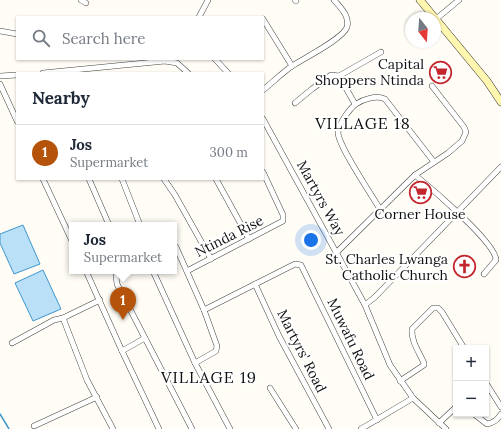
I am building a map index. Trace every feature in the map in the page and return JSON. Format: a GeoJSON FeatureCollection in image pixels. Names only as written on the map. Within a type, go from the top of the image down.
{"type":"FeatureCollection","features":[{"type":"Feature","properties":{"kind":"main road"},"geometry":{"type":"LineString","coordinates":[[420,0],[429,12]]}},
{"type":"Feature","properties":{"kind":"main road"},"geometry":{"type":"LineString","coordinates":[[441,26],[487,81],[501,102]]}},
{"type":"Feature","properties":{"kind":"street"},"geometry":{"type":"LineString","coordinates":[[200,16],[208,0]]}},
{"type":"Feature","properties":{"kind":"street"},"geometry":{"type":"LineString","coordinates":[[264,89],[292,66],[315,53],[345,32],[348,19],[334,0]]}},
{"type":"Feature","properties":{"kind":"street"},"geometry":{"type":"LineString","coordinates":[[441,14],[459,0]]}},
{"type":"Feature","properties":{"kind":"street"},"geometry":{"type":"LineString","coordinates":[[264,22],[292,66]]}},
{"type":"Feature","properties":{"kind":"street"},"geometry":{"type":"LineString","coordinates":[[0,31],[16,34]]}},
{"type":"Feature","properties":{"kind":"street"},"geometry":{"type":"LineString","coordinates":[[295,103],[312,88],[331,76],[339,76],[381,52]]}},
{"type":"Feature","properties":{"kind":"street"},"geometry":{"type":"LineString","coordinates":[[216,60],[227,72]]}},
{"type":"Feature","properties":{"kind":"street"},"geometry":{"type":"LineString","coordinates":[[59,72],[165,61],[177,63],[187,72]]}},
{"type":"Feature","properties":{"kind":"street"},"geometry":{"type":"LineString","coordinates":[[0,76],[16,75]]}},
{"type":"Feature","properties":{"kind":"street"},"geometry":{"type":"LineString","coordinates":[[339,76],[355,104]]}},
{"type":"Feature","properties":{"kind":"street"},"geometry":{"type":"LineString","coordinates":[[0,84],[16,119]]}},
{"type":"Feature","properties":{"kind":"street"},"geometry":{"type":"LineString","coordinates":[[337,252],[415,175],[462,141],[466,132],[464,127],[432,86]]}},
{"type":"Feature","properties":{"kind":"street"},"geometry":{"type":"LineString","coordinates":[[380,209],[342,146],[338,134],[347,113],[355,104],[375,97],[385,99],[434,162]]}},
{"type":"Feature","properties":{"kind":"street","name":"Martyrs Way"},"geometry":{"type":"LineString","coordinates":[[264,121],[365,305],[390,365],[413,398],[446,429]]}},
{"type":"Feature","properties":{"kind":"street"},"geometry":{"type":"LineString","coordinates":[[365,305],[375,297],[501,167]]}},
{"type":"Feature","properties":{"kind":"street","name":"Ntinda Rise"},"geometry":{"type":"LineString","coordinates":[[187,271],[281,222],[284,219],[264,174]]}},
{"type":"Feature","properties":{"kind":"street"},"geometry":{"type":"LineString","coordinates":[[415,175],[458,212],[472,226],[496,256],[496,260],[484,274]]}},
{"type":"Feature","properties":{"kind":"street"},"geometry":{"type":"LineString","coordinates":[[43,180],[69,235]]}},
{"type":"Feature","properties":{"kind":"street"},"geometry":{"type":"LineString","coordinates":[[90,180],[108,222]]}},
{"type":"Feature","properties":{"kind":"street"},"geometry":{"type":"LineString","coordinates":[[122,180],[139,222]]}},
{"type":"Feature","properties":{"kind":"street"},"geometry":{"type":"LineString","coordinates":[[165,180],[175,195],[210,259]]}},
{"type":"Feature","properties":{"kind":"street"},"geometry":{"type":"LineString","coordinates":[[217,180],[248,239]]}},
{"type":"Feature","properties":{"kind":"street"},"geometry":{"type":"LineString","coordinates":[[177,249],[217,343],[216,351],[196,363]]}},
{"type":"Feature","properties":{"kind":"street","name":"Muwafu Road"},"geometry":{"type":"LineString","coordinates":[[256,284],[295,264],[301,265],[304,268],[378,420]]}},
{"type":"Feature","properties":{"kind":"street"},"geometry":{"type":"LineString","coordinates":[[87,274],[159,429]]}},
{"type":"Feature","properties":{"kind":"street"},"geometry":{"type":"LineString","coordinates":[[116,274],[117,284],[192,429]]}},
{"type":"Feature","properties":{"kind":"street"},"geometry":{"type":"LineString","coordinates":[[154,274],[196,363],[230,429]]}},
{"type":"Feature","properties":{"kind":"street"},"geometry":{"type":"LineString","coordinates":[[204,310],[256,284]]}},
{"type":"Feature","properties":{"kind":"street","name":"Martyrs' Road"},"geometry":{"type":"LineString","coordinates":[[256,284],[279,336],[329,429]]}},
{"type":"Feature","properties":{"kind":"street"},"geometry":{"type":"LineString","coordinates":[[12,343],[54,320],[62,318],[100,300]]}},
{"type":"Feature","properties":{"kind":"street"},"geometry":{"type":"LineString","coordinates":[[400,381],[424,365],[422,358],[412,340],[412,329],[433,308],[438,308],[442,312],[462,345]]}},
{"type":"Feature","properties":{"kind":"street"},"geometry":{"type":"LineString","coordinates":[[62,318],[87,380],[113,429]]}},
{"type":"Feature","properties":{"kind":"street"},"geometry":{"type":"LineString","coordinates":[[122,350],[145,338]]}},
{"type":"Feature","properties":{"kind":"street"},"geometry":{"type":"LineString","coordinates":[[270,388],[296,429]]}},
{"type":"Feature","properties":{"kind":"street"},"geometry":{"type":"LineString","coordinates":[[489,388],[501,407]]}},
{"type":"Feature","properties":{"kind":"street"},"geometry":{"type":"LineString","coordinates":[[34,426],[97,397]]}},
{"type":"Feature","properties":{"kind":"street"},"geometry":{"type":"LineString","coordinates":[[361,429],[413,398]]}},
{"type":"Feature","properties":{"kind":"street"},"geometry":{"type":"LineString","coordinates":[[439,423],[453,410]]}},
{"type":"Feature","properties":{"kind":"street"},"geometry":{"type":"LineString","coordinates":[[478,417],[486,424],[493,422],[499,418],[501,414]]}},
{"type":"Feature","properties":{"kind":"water"},"geometry":{"type":"Polygon","coordinates":[[[23,225],[40,264],[14,274],[0,243],[0,234],[23,225]]]}},
{"type":"Feature","properties":{"kind":"water"},"geometry":{"type":"Polygon","coordinates":[[[43,270],[61,309],[33,321],[15,283],[43,270]]]}},
{"type":"Feature","properties":{"kind":"waterway"},"geometry":{"type":"LineString","coordinates":[[0,414],[9,429]]}},
{"type":"Feature","properties":{"kind":"place","name":"Capital Shoppers Ntinda"},"geometry":{"type":"Point","coordinates":[440,72]}},
{"type":"Feature","properties":{"kind":"place","name":"Corner House"},"geometry":{"type":"Point","coordinates":[420,192]}},
{"type":"Feature","properties":{"kind":"place","name":"St. Charles Lwanga Catholic Church"},"geometry":{"type":"Point","coordinates":[464,267]}},
{"type":"Feature","properties":{"kind":"place","name":"Jos"},"geometry":{"type":"Point","coordinates":[123,320]}},
{"type":"Feature","properties":{"kind":"district","name":"VILLAGE 18"},"geometry":{"type":"Point","coordinates":[363,123]}},
{"type":"Feature","properties":{"kind":"district","name":"VILLAGE 19"},"geometry":{"type":"Point","coordinates":[209,377]}}]}
